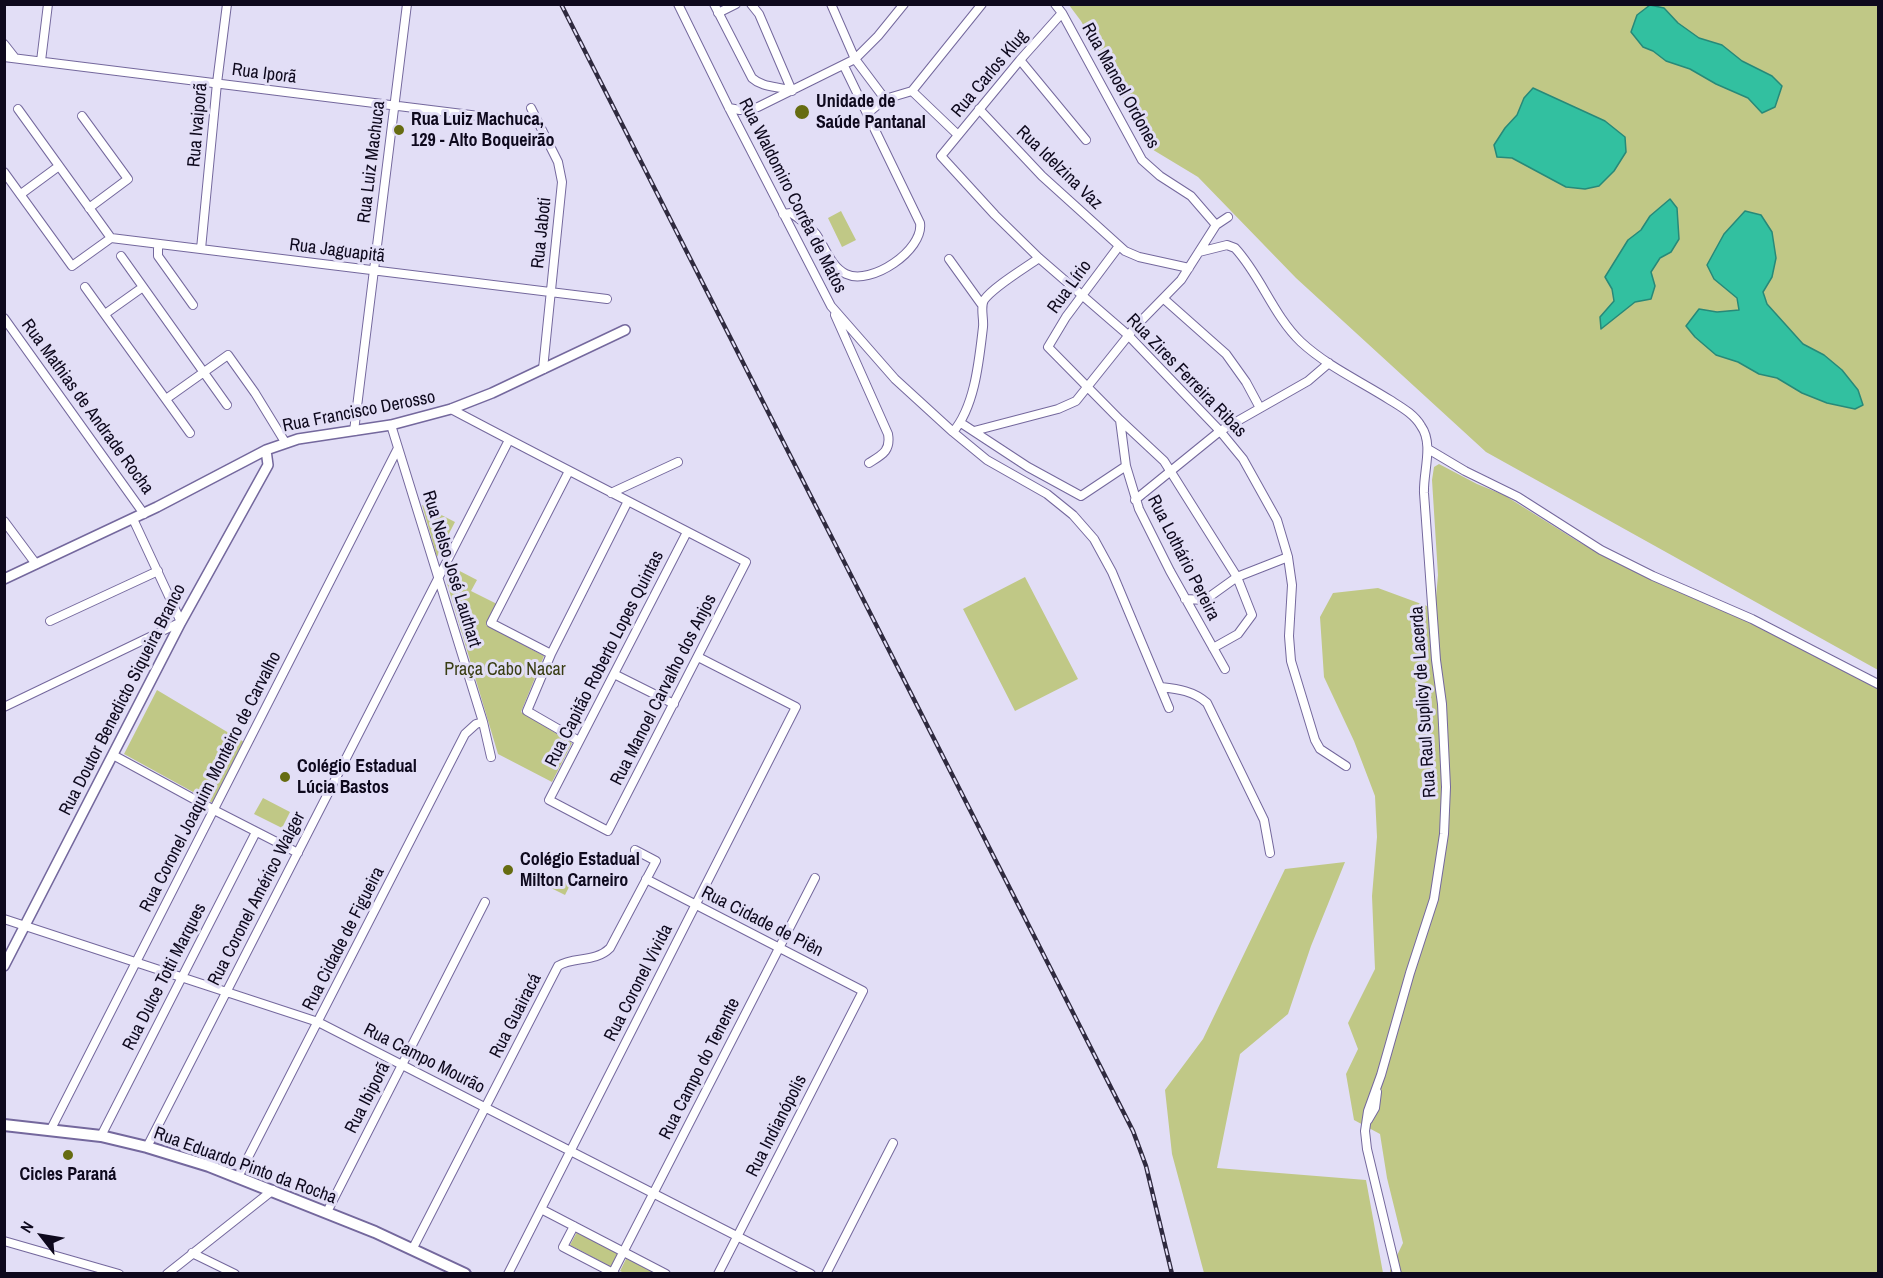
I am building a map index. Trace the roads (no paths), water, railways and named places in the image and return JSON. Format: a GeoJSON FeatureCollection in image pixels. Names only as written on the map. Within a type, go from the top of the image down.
{"type":"FeatureCollection","features":[{"type":"Feature","properties":{"kind":"main road","name":"Rua Eduardo Pinto da Rocha"},"geometry":{"type":"LineString","coordinates":[[4,1125],[100,1136],[147,1147],[273,1190],[413,1248],[460,1273]]}},
{"type":"Feature","properties":{"kind":"street"},"geometry":{"type":"LineString","coordinates":[[41,61],[48,4]]}},
{"type":"Feature","properties":{"kind":"street","name":"Rua Ivaiporã"},"geometry":{"type":"LineString","coordinates":[[201,249],[216,83],[227,4]]}},
{"type":"Feature","properties":{"kind":"street","name":"Rua Luiz Machuca"},"geometry":{"type":"LineString","coordinates":[[354,431],[407,4]]}},
{"type":"Feature","properties":{"kind":"street","name":"Rua Waldomiro Corrêa de Matos"},"geometry":{"type":"LineString","coordinates":[[678,4],[831,306],[895,379],[953,432],[987,460],[1047,494],[1085,526],[1107,561],[1169,708]]}},
{"type":"Feature","properties":{"kind":"street"},"geometry":{"type":"LineString","coordinates":[[714,4],[752,78],[760,84],[792,91]]}},
{"type":"Feature","properties":{"kind":"street"},"geometry":{"type":"LineString","coordinates":[[718,13],[736,4]]}},
{"type":"Feature","properties":{"kind":"street"},"geometry":{"type":"LineString","coordinates":[[751,4],[759,14],[792,91]]}},
{"type":"Feature","properties":{"kind":"street"},"geometry":{"type":"LineString","coordinates":[[831,4],[855,59],[885,99]]}},
{"type":"Feature","properties":{"kind":"street"},"geometry":{"type":"LineString","coordinates":[[729,108],[740,110],[758,107],[844,66],[855,59],[878,36],[904,4]]}},
{"type":"Feature","properties":{"kind":"street"},"geometry":{"type":"LineString","coordinates":[[868,113],[885,99],[912,91],[982,4]]}},
{"type":"Feature","properties":{"kind":"street","name":"Rua Manoel Ordones"},"geometry":{"type":"LineString","coordinates":[[1055,4],[1142,160],[1160,176],[1191,196],[1216,225]]}},
{"type":"Feature","properties":{"kind":"street","name":"Rua Carlos Klug"},"geometry":{"type":"LineString","coordinates":[[941,156],[1062,13]]}},
{"type":"Feature","properties":{"kind":"street"},"geometry":{"type":"LineString","coordinates":[[4,44],[15,58]]}},
{"type":"Feature","properties":{"kind":"street","name":"Rua Iporã"},"geometry":{"type":"LineString","coordinates":[[4,57],[519,121]]}},
{"type":"Feature","properties":{"kind":"street"},"geometry":{"type":"LineString","coordinates":[[1020,60],[1086,140]]}},
{"type":"Feature","properties":{"kind":"street"},"geometry":{"type":"LineString","coordinates":[[783,214],[791,213],[809,227],[835,265],[848,275],[857,277],[877,273],[898,260],[920,235],[920,223],[844,66]]}},
{"type":"Feature","properties":{"kind":"street"},"geometry":{"type":"LineString","coordinates":[[912,91],[958,135]]}},
{"type":"Feature","properties":{"kind":"street","name":"Rua Jaboti"},"geometry":{"type":"LineString","coordinates":[[531,108],[558,162],[562,182],[543,369]]}},
{"type":"Feature","properties":{"kind":"street"},"geometry":{"type":"LineString","coordinates":[[4,172],[72,266],[111,238],[18,109]]}},
{"type":"Feature","properties":{"kind":"street","name":"Rua Idelzina Vaz"},"geometry":{"type":"LineString","coordinates":[[979,109],[1042,176],[1119,246],[1139,257],[1189,268]]}},
{"type":"Feature","properties":{"kind":"street"},"geometry":{"type":"LineString","coordinates":[[82,116],[128,179],[89,208]]}},
{"type":"Feature","properties":{"kind":"street","name":"Rua Zires Ferreira Ribas"},"geometry":{"type":"LineString","coordinates":[[941,156],[1039,258],[1128,334],[1220,431],[1243,459],[1277,520],[1288,556],[1292,585],[1289,636],[1293,671],[1315,741],[1320,749],[1346,766]]}},
{"type":"Feature","properties":{"kind":"street"},"geometry":{"type":"LineString","coordinates":[[21,194],[59,166]]}},
{"type":"Feature","properties":{"kind":"street"},"geometry":{"type":"LineString","coordinates":[[974,431],[1066,407],[1076,401],[1128,334],[1164,299],[1189,268],[1216,225],[1227,216]]}},
{"type":"Feature","properties":{"kind":"street","name":"Rua Jaguapitã"},"geometry":{"type":"LineString","coordinates":[[111,238],[607,299]]}},
{"type":"Feature","properties":{"kind":"street"},"geometry":{"type":"LineString","coordinates":[[158,244],[158,256],[193,305]]}},
{"type":"Feature","properties":{"kind":"street"},"geometry":{"type":"LineString","coordinates":[[1199,252],[1227,245],[1235,248],[1285,323],[1303,343],[1329,363],[1408,412],[1422,427],[1428,449],[1464,471],[1518,498],[1601,550],[1752,619],[1878,684]]}},
{"type":"Feature","properties":{"kind":"street","name":"Rua Lírio"},"geometry":{"type":"LineString","coordinates":[[1088,386],[1048,346],[1082,295],[1119,246]]}},
{"type":"Feature","properties":{"kind":"street"},"geometry":{"type":"LineString","coordinates":[[121,256],[227,405]]}},
{"type":"Feature","properties":{"kind":"street"},"geometry":{"type":"LineString","coordinates":[[982,305],[991,293],[1039,258]]}},
{"type":"Feature","properties":{"kind":"street"},"geometry":{"type":"LineString","coordinates":[[949,259],[982,305],[983,327],[971,397],[961,423],[953,432]]}},
{"type":"Feature","properties":{"kind":"street"},"geometry":{"type":"LineString","coordinates":[[85,287],[189,433]]}},
{"type":"Feature","properties":{"kind":"street"},"geometry":{"type":"LineString","coordinates":[[105,314],[143,287]]}},
{"type":"Feature","properties":{"kind":"street"},"geometry":{"type":"LineString","coordinates":[[1164,299],[1226,354],[1246,382],[1260,408]]}},
{"type":"Feature","properties":{"kind":"street"},"geometry":{"type":"LineString","coordinates":[[831,306],[888,434],[889,446],[886,451],[869,463]]}},
{"type":"Feature","properties":{"kind":"street","name":"Rua Mathias de Andrade Rocha"},"geometry":{"type":"LineString","coordinates":[[4,318],[144,514]]}},
{"type":"Feature","properties":{"kind":"street","name":"Rua Francisco Derosso"},"geometry":{"type":"LineString","coordinates":[[4,579],[144,514],[285,442],[310,436],[391,425],[451,409],[625,330]]}},
{"type":"Feature","properties":{"kind":"street"},"geometry":{"type":"LineString","coordinates":[[166,399],[228,355],[285,442]]}},
{"type":"Feature","properties":{"kind":"street"},"geometry":{"type":"LineString","coordinates":[[1135,500],[1220,431],[1308,381],[1329,363]]}},
{"type":"Feature","properties":{"kind":"street"},"geometry":{"type":"LineString","coordinates":[[1088,386],[1158,455],[1172,472],[1237,577],[1252,615],[1238,634],[1213,648]]}},
{"type":"Feature","properties":{"kind":"street"},"geometry":{"type":"LineString","coordinates":[[451,409],[687,532]]}},
{"type":"Feature","properties":{"kind":"street","name":"Rua Lothário Pereira"},"geometry":{"type":"LineString","coordinates":[[1120,420],[1126,466],[1135,500],[1185,598],[1225,669]]}},
{"type":"Feature","properties":{"kind":"street"},"geometry":{"type":"LineString","coordinates":[[961,423],[1028,467],[1081,496],[1126,466]]}},
{"type":"Feature","properties":{"kind":"street","name":"Rua Nelso José Lauthart"},"geometry":{"type":"LineString","coordinates":[[391,425],[483,722],[491,756]]}},
{"type":"Feature","properties":{"kind":"street","name":"Rua Coronel Américo Walger"},"geometry":{"type":"LineString","coordinates":[[147,1147],[509,440]]}},
{"type":"Feature","properties":{"kind":"street","name":"Rua Coronel Joaquim Monteiro de Carvalho"},"geometry":{"type":"LineString","coordinates":[[51,1129],[398,448]]}},
{"type":"Feature","properties":{"kind":"street","name":"Rua Raul Suplicy de Lacerda"},"geometry":{"type":"LineString","coordinates":[[1397,1274],[1367,1149],[1366,1122],[1375,1108],[1377,1088],[1434,899],[1441,860],[1446,768],[1424,493],[1428,449]]}},
{"type":"Feature","properties":{"kind":"street","name":"Rua Doutor Benedicto Siqueira Branco"},"geometry":{"type":"LineString","coordinates":[[4,966],[182,622],[268,465],[266,450]]}},
{"type":"Feature","properties":{"kind":"street"},"geometry":{"type":"LineString","coordinates":[[611,493],[678,462]]}},
{"type":"Feature","properties":{"kind":"street"},"geometry":{"type":"LineString","coordinates":[[550,654],[491,623],[569,471]]}},
{"type":"Feature","properties":{"kind":"street"},"geometry":{"type":"LineString","coordinates":[[579,741],[527,711],[550,654],[628,501]]}},
{"type":"Feature","properties":{"kind":"street"},"geometry":{"type":"LineString","coordinates":[[4,707],[182,622],[133,519]]}},
{"type":"Feature","properties":{"kind":"street"},"geometry":{"type":"LineString","coordinates":[[4,521],[36,564]]}},
{"type":"Feature","properties":{"kind":"street","name":"Rua Manoel Carvalho dos Anjos"},"geometry":{"type":"LineString","coordinates":[[549,800],[608,831],[674,704],[746,562],[687,532]]}},
{"type":"Feature","properties":{"kind":"street","name":"Rua Capitão Roberto Lopes Quintas"},"geometry":{"type":"LineString","coordinates":[[549,800],[687,532]]}},
{"type":"Feature","properties":{"kind":"street"},"geometry":{"type":"LineString","coordinates":[[1185,598],[1205,600],[1237,577],[1288,556]]}},
{"type":"Feature","properties":{"kind":"street"},"geometry":{"type":"LineString","coordinates":[[50,621],[158,571]]}},
{"type":"Feature","properties":{"kind":"street","name":"Rua Coronel Vivida"},"geometry":{"type":"LineString","coordinates":[[508,1274],[796,707],[698,657]]}},
{"type":"Feature","properties":{"kind":"street"},"geometry":{"type":"LineString","coordinates":[[614,674],[674,704]]}},
{"type":"Feature","properties":{"kind":"street"},"geometry":{"type":"LineString","coordinates":[[1161,687],[1192,693],[1207,703],[1264,820],[1270,853]]}},
{"type":"Feature","properties":{"kind":"street","name":"Rua Cidade de Figueira"},"geometry":{"type":"LineString","coordinates":[[238,1177],[465,735],[476,724],[483,722]]}},
{"type":"Feature","properties":{"kind":"street"},"geometry":{"type":"LineString","coordinates":[[113,755],[298,853]]}},
{"type":"Feature","properties":{"kind":"street","name":"Rua Dulce Totti Marques"},"geometry":{"type":"LineString","coordinates":[[100,1136],[256,832]]}},
{"type":"Feature","properties":{"kind":"street","name":"Rua Guairacá"},"geometry":{"type":"LineString","coordinates":[[413,1248],[558,966],[591,959],[607,951],[656,861],[634,850]]}},
{"type":"Feature","properties":{"kind":"street","name":"Rua Campo do Tenente"},"geometry":{"type":"LineString","coordinates":[[613,1273],[815,878]]}},
{"type":"Feature","properties":{"kind":"street","name":"Rua Cidade de Piên"},"geometry":{"type":"LineString","coordinates":[[646,879],[864,991]]}},
{"type":"Feature","properties":{"kind":"street","name":"Rua Ibiporã"},"geometry":{"type":"LineString","coordinates":[[327,1212],[485,902]]}},
{"type":"Feature","properties":{"kind":"street","name":"Rua Campo Mourão"},"geometry":{"type":"LineString","coordinates":[[4,919],[318,1022],[811,1274]]}},
{"type":"Feature","properties":{"kind":"street","name":"Rua Indianópolis"},"geometry":{"type":"LineString","coordinates":[[718,1274],[864,991]]}},
{"type":"Feature","properties":{"kind":"street"},"geometry":{"type":"LineString","coordinates":[[826,1274],[893,1143]]}},
{"type":"Feature","properties":{"kind":"street"},"geometry":{"type":"LineString","coordinates":[[167,1274],[273,1190]]}},
{"type":"Feature","properties":{"kind":"street"},"geometry":{"type":"LineString","coordinates":[[541,1209],[666,1274]]}},
{"type":"Feature","properties":{"kind":"street"},"geometry":{"type":"LineString","coordinates":[[574,1226],[563,1247],[613,1273]]}},
{"type":"Feature","properties":{"kind":"street"},"geometry":{"type":"LineString","coordinates":[[4,1241],[119,1274]]}},
{"type":"Feature","properties":{"kind":"street"},"geometry":{"type":"LineString","coordinates":[[192,1253],[235,1274]]}},
{"type":"Feature","properties":{"kind":"railway"},"geometry":{"type":"LineString","coordinates":[[561,4],[1133,1131],[1146,1166],[1172,1274]]}},
{"type":"Feature","properties":{"kind":"place","name":"Unidade de Saúde Pantanal"},"geometry":{"type":"Point","coordinates":[802,112]}},
{"type":"Feature","properties":{"kind":"place","name":"Rua Luiz Machuca, 129 - Alto Boqueirão"},"geometry":{"type":"Point","coordinates":[399,130]}},
{"type":"Feature","properties":{"kind":"place","name":"Colégio Estadual Lúcia Bastos"},"geometry":{"type":"Point","coordinates":[285,777]}},
{"type":"Feature","properties":{"kind":"place","name":"Colégio Estadual Milton Carneiro"},"geometry":{"type":"Point","coordinates":[508,870]}},
{"type":"Feature","properties":{"kind":"place","name":"Cicles Paraná"},"geometry":{"type":"Point","coordinates":[68,1155]}},
{"type":"Feature","properties":{"kind":"park label","name":"Praça Cabo Nacar"},"geometry":{"type":"Point","coordinates":[505,670]}}]}
